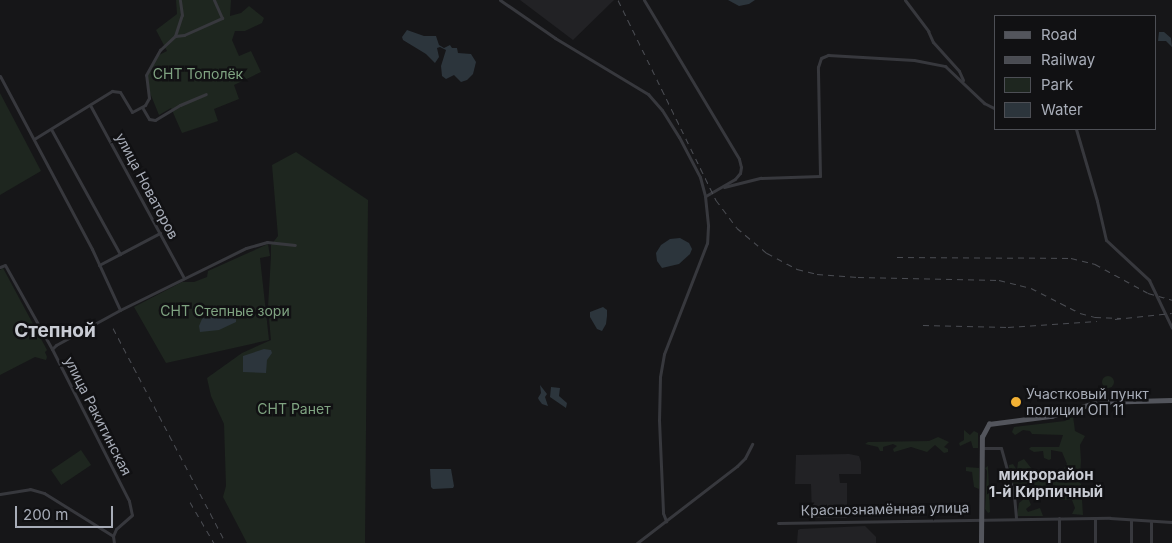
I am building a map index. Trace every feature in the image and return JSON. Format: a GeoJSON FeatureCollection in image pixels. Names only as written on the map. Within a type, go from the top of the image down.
{"type":"FeatureCollection","features":[{"type":"Feature","properties":{"kind":"main road"},"geometry":{"type":"LineString","coordinates":[[981,543],[982,448],[983,434],[986,427],[994,423],[1051,416],[1098,402],[1172,400]]}},
{"type":"Feature","properties":{"kind":"street"},"geometry":{"type":"LineString","coordinates":[[34,139],[112,91],[118,91],[131,111],[142,107],[149,98],[146,75],[160,50],[175,36],[182,15],[180,0]]}},
{"type":"Feature","properties":{"kind":"street"},"geometry":{"type":"LineString","coordinates":[[175,36],[184,35],[222,18],[214,0]]}},
{"type":"Feature","properties":{"kind":"street"},"geometry":{"type":"LineString","coordinates":[[500,0],[555,38],[648,94],[662,110],[679,137],[700,177],[705,196],[708,226],[706,243],[695,278],[670,333],[660,377],[660,462],[663,513],[666,520]]}},
{"type":"Feature","properties":{"kind":"street"},"geometry":{"type":"LineString","coordinates":[[644,0],[739,160],[740,173],[705,196]]}},
{"type":"Feature","properties":{"kind":"street"},"geometry":{"type":"LineString","coordinates":[[905,0],[933,42],[959,71],[964,82]]}},
{"type":"Feature","properties":{"kind":"street"},"geometry":{"type":"LineString","coordinates":[[721,187],[761,178],[820,176],[818,67],[821,58],[828,54],[836,53],[934,62],[945,66],[984,103],[994,108]]}},
{"type":"Feature","properties":{"kind":"street"},"geometry":{"type":"LineString","coordinates":[[0,76],[99,265],[120,310]]}},
{"type":"Feature","properties":{"kind":"street"},"geometry":{"type":"LineString","coordinates":[[142,107],[148,119],[155,120],[180,105],[206,94]]}},
{"type":"Feature","properties":{"kind":"street","name":"улица Новаторов"},"geometry":{"type":"LineString","coordinates":[[90,104],[184,278]]}},
{"type":"Feature","properties":{"kind":"street"},"geometry":{"type":"LineString","coordinates":[[51,129],[120,254]]}},
{"type":"Feature","properties":{"kind":"street"},"geometry":{"type":"LineString","coordinates":[[1076,130],[1097,200],[1106,240],[1149,280],[1172,328]]}},
{"type":"Feature","properties":{"kind":"street"},"geometry":{"type":"LineString","coordinates":[[99,265],[160,233]]}},
{"type":"Feature","properties":{"kind":"street"},"geometry":{"type":"LineString","coordinates":[[52,349],[56,344],[120,310],[258,244],[267,242],[295,244]]}},
{"type":"Feature","properties":{"kind":"street","name":"улица Ракитинская"},"geometry":{"type":"LineString","coordinates":[[0,267],[4,265],[52,349],[132,507],[130,518],[116,530],[113,536]]}},
{"type":"Feature","properties":{"kind":"street"},"geometry":{"type":"LineString","coordinates":[[637,543],[737,466],[745,458],[752,444]]}},
{"type":"Feature","properties":{"kind":"street"},"geometry":{"type":"LineString","coordinates":[[982,448],[1001,448],[1001,454],[1005,460],[1014,494],[1016,518]]}},
{"type":"Feature","properties":{"kind":"street"},"geometry":{"type":"LineString","coordinates":[[0,494],[30,490],[44,492],[113,536],[114,543]]}},
{"type":"Feature","properties":{"kind":"street","name":"Краснознамённая улица"},"geometry":{"type":"LineString","coordinates":[[778,523],[1016,518],[1095,518],[1172,522]]}},
{"type":"Feature","properties":{"kind":"street"},"geometry":{"type":"LineString","coordinates":[[1059,518],[1059,543]]}},
{"type":"Feature","properties":{"kind":"street"},"geometry":{"type":"LineString","coordinates":[[1095,518],[1095,543]]}},
{"type":"Feature","properties":{"kind":"street"},"geometry":{"type":"LineString","coordinates":[[1131,520],[1131,543]]}},
{"type":"Feature","properties":{"kind":"street"},"geometry":{"type":"LineString","coordinates":[[1151,522],[1151,543]]}},
{"type":"Feature","properties":{"kind":"shaded area"},"geometry":{"type":"Polygon","coordinates":[[[520,0],[614,0],[573,40],[520,0]]]}},
{"type":"Feature","properties":{"kind":"shaded area"},"geometry":{"type":"Polygon","coordinates":[[[849,454],[859,456],[861,474],[839,474],[840,483],[847,483],[847,518],[812,518],[811,484],[795,484],[796,455],[849,454]]]}},
{"type":"Feature","properties":{"kind":"shaded area"},"geometry":{"type":"Polygon","coordinates":[[[865,526],[876,537],[876,543],[797,543],[798,530],[800,529],[865,526]]]}},
{"type":"Feature","properties":{"kind":"green space","name":"СНТ Тополёк"},"geometry":{"type":"Polygon","coordinates":[[[176,0],[231,0],[230,16],[241,13],[249,6],[264,18],[262,23],[245,31],[235,31],[232,40],[239,56],[251,51],[261,72],[234,85],[239,99],[214,109],[218,121],[182,133],[171,108],[159,115],[150,93],[147,75],[157,56],[167,51],[156,30],[177,14],[176,0]]]}},
{"type":"Feature","properties":{"kind":"green space"},"geometry":{"type":"Polygon","coordinates":[[[0,93],[41,171],[0,195],[0,93]]]}},
{"type":"Feature","properties":{"kind":"green space","name":"СНТ Ранет"},"geometry":{"type":"Polygon","coordinates":[[[296,152],[368,200],[365,543],[247,543],[223,497],[226,486],[224,424],[211,396],[207,378],[242,353],[271,340],[268,307],[271,245],[278,236],[272,165],[296,152]]]}},
{"type":"Feature","properties":{"kind":"green space","name":"СНТ Степные зори"},"geometry":{"type":"Polygon","coordinates":[[[268,244],[270,256],[260,258],[269,340],[166,363],[134,307],[182,282],[194,282],[207,277],[208,271],[268,244]]]}},
{"type":"Feature","properties":{"kind":"green space"},"geometry":{"type":"Polygon","coordinates":[[[3,268],[47,350],[45,352],[47,357],[46,360],[35,357],[0,375],[0,270],[3,268]]]}},
{"type":"Feature","properties":{"kind":"green space"},"geometry":{"type":"Polygon","coordinates":[[[1106,376],[1110,376],[1114,382],[1110,388],[1106,388],[1102,384],[1102,380],[1106,376]]]}},
{"type":"Feature","properties":{"kind":"green space"},"geometry":{"type":"Polygon","coordinates":[[[1073,416],[1075,431],[1085,436],[1080,445],[1080,474],[1077,479],[1081,484],[1083,515],[1072,514],[1075,508],[1072,500],[1062,500],[1049,493],[1043,497],[1029,500],[1031,505],[1026,509],[1028,512],[1040,508],[1043,516],[1017,516],[1019,503],[1026,497],[1013,484],[1009,465],[1013,464],[1017,470],[1018,462],[1024,459],[1035,473],[1040,474],[1047,471],[1062,471],[1067,464],[1062,452],[1051,450],[1051,459],[1049,460],[1044,458],[1043,451],[1034,452],[1029,449],[1031,447],[1059,447],[1063,435],[1032,434],[1030,431],[1023,430],[1015,435],[1012,432],[1014,427],[1065,421],[1073,416]]]}},
{"type":"Feature","properties":{"kind":"green space"},"geometry":{"type":"Polygon","coordinates":[[[964,430],[970,435],[974,431],[978,433],[978,448],[973,448],[971,441],[960,446],[959,443],[964,440],[964,430]]]}},
{"type":"Feature","properties":{"kind":"green space"},"geometry":{"type":"Polygon","coordinates":[[[938,437],[949,442],[944,447],[948,449],[948,452],[944,453],[935,445],[927,452],[911,447],[894,452],[893,449],[897,446],[893,444],[883,447],[883,451],[880,451],[878,447],[865,444],[868,442],[929,441],[938,437]]]}},
{"type":"Feature","properties":{"kind":"green space"},"geometry":{"type":"Polygon","coordinates":[[[81,450],[91,465],[61,485],[51,470],[81,450]]]}},
{"type":"Feature","properties":{"kind":"green space"},"geometry":{"type":"Polygon","coordinates":[[[988,466],[990,512],[988,513],[985,509],[987,471],[985,468],[988,466]]]}},
{"type":"Feature","properties":{"kind":"green space"},"geometry":{"type":"Polygon","coordinates":[[[966,467],[979,468],[979,489],[974,487],[972,472],[966,471],[966,467]]]}},
{"type":"Feature","properties":{"kind":"water"},"geometry":{"type":"Polygon","coordinates":[[[728,0],[755,0],[749,4],[739,6],[728,0]]]}},
{"type":"Feature","properties":{"kind":"water"},"geometry":{"type":"Polygon","coordinates":[[[407,30],[424,36],[436,36],[439,45],[444,48],[450,45],[452,48],[457,48],[458,53],[471,54],[476,62],[473,74],[467,80],[461,82],[454,75],[446,79],[442,76],[441,66],[446,50],[440,47],[437,48],[439,57],[435,63],[426,54],[403,40],[402,37],[407,30]]]}},
{"type":"Feature","properties":{"kind":"water"},"geometry":{"type":"Polygon","coordinates":[[[1159,32],[1164,32],[1171,38],[1172,47],[1166,41],[1158,41],[1159,32]]]}},
{"type":"Feature","properties":{"kind":"water"},"geometry":{"type":"Polygon","coordinates":[[[680,238],[689,243],[692,249],[690,254],[679,264],[662,268],[657,261],[656,253],[661,245],[670,239],[680,238]]]}},
{"type":"Feature","properties":{"kind":"water"},"geometry":{"type":"Polygon","coordinates":[[[603,307],[607,310],[607,316],[606,324],[602,331],[597,329],[590,317],[590,312],[603,307]]]}},
{"type":"Feature","properties":{"kind":"water"},"geometry":{"type":"Polygon","coordinates":[[[224,309],[236,313],[236,322],[219,330],[200,332],[199,326],[202,319],[224,309]]]}},
{"type":"Feature","properties":{"kind":"water"},"geometry":{"type":"Polygon","coordinates":[[[264,349],[271,350],[272,353],[267,360],[266,373],[243,372],[243,356],[264,349]]]}},
{"type":"Feature","properties":{"kind":"water"},"geometry":{"type":"Polygon","coordinates":[[[540,385],[547,394],[545,397],[548,406],[542,404],[538,398],[541,393],[540,385]]]}},
{"type":"Feature","properties":{"kind":"water"},"geometry":{"type":"Polygon","coordinates":[[[551,387],[560,388],[559,396],[567,403],[566,408],[550,397],[551,387]]]}},
{"type":"Feature","properties":{"kind":"water"},"geometry":{"type":"Polygon","coordinates":[[[430,469],[451,469],[453,488],[433,489],[431,487],[430,469]]]}},
{"type":"Feature","properties":{"kind":"railway"},"geometry":{"type":"LineString","coordinates":[[618,0],[716,200],[737,228],[767,253],[797,269],[817,274],[858,277],[999,280],[1031,288],[1080,313],[1095,317],[1121,318]]}},
{"type":"Feature","properties":{"kind":"railway"},"geometry":{"type":"LineString","coordinates":[[897,257],[1071,258],[1095,264],[1148,293],[1172,300]]}},
{"type":"Feature","properties":{"kind":"railway"},"geometry":{"type":"LineString","coordinates":[[1115,319],[1172,313]]}},
{"type":"Feature","properties":{"kind":"railway"},"geometry":{"type":"LineString","coordinates":[[923,325],[1008,327],[1097,321]]}},
{"type":"Feature","properties":{"kind":"railway"},"geometry":{"type":"LineString","coordinates":[[113,328],[226,543]]}},
{"type":"Feature","properties":{"kind":"railway"},"geometry":{"type":"LineString","coordinates":[[190,502],[214,543]]}},
{"type":"Feature","properties":{"kind":"place","name":"Участковый пункт полиции ОП 11"},"geometry":{"type":"Point","coordinates":[1016,402]}},
{"type":"Feature","properties":{"kind":"district","name":"Степной"},"geometry":{"type":"Point","coordinates":[55,331]}},
{"type":"Feature","properties":{"kind":"district","name":"микрорайон 1-й Кирпичный"},"geometry":{"type":"Point","coordinates":[1046,482]}}]}
